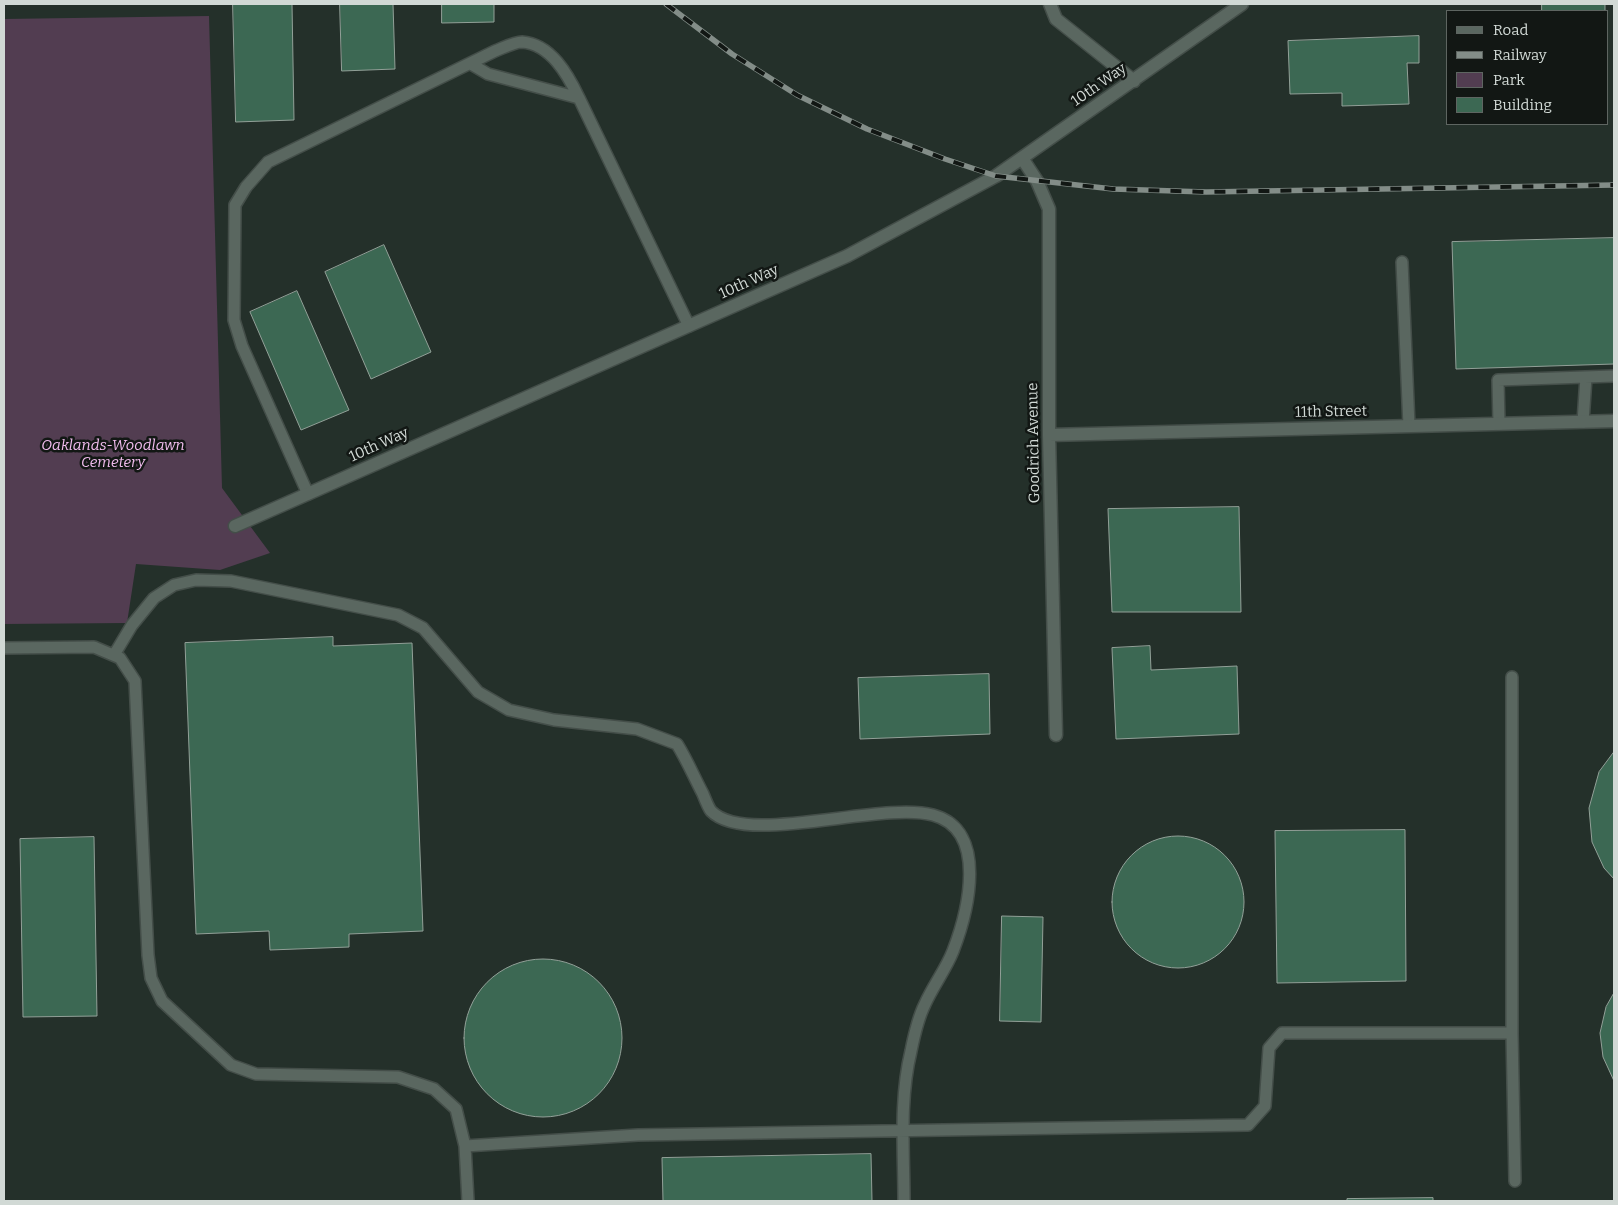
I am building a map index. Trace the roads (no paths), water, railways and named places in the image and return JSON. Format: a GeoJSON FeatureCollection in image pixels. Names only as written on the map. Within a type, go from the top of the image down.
{"type":"FeatureCollection","features":[{"type":"Feature","properties":{"kind":"street"},"geometry":{"type":"LineString","coordinates":[[1050,4],[1056,19],[1134,81]]}},
{"type":"Feature","properties":{"kind":"street","name":"10th Way"},"geometry":{"type":"LineString","coordinates":[[235,526],[847,256],[996,176],[1242,4]]}},
{"type":"Feature","properties":{"kind":"street","name":"Goodrich Avenue"},"geometry":{"type":"LineString","coordinates":[[1022,158],[1038,181],[1049,209],[1049,435],[1056,735]]}},
{"type":"Feature","properties":{"kind":"street","name":"11th Street"},"geometry":{"type":"LineString","coordinates":[[1049,435],[1614,421]]}},
{"type":"Feature","properties":{"kind":"lane"},"geometry":{"type":"LineString","coordinates":[[308,494],[246,355],[234,320],[235,205],[246,187],[268,162],[495,51],[520,42],[537,46],[558,62],[568,74],[689,326]]}},
{"type":"Feature","properties":{"kind":"lane"},"geometry":{"type":"LineString","coordinates":[[471,64],[488,74],[579,98]]}},
{"type":"Feature","properties":{"kind":"lane"},"geometry":{"type":"LineString","coordinates":[[1402,262],[1409,426]]}},
{"type":"Feature","properties":{"kind":"lane"},"geometry":{"type":"LineString","coordinates":[[1499,424],[1498,380],[1614,376]]}},
{"type":"Feature","properties":{"kind":"lane"},"geometry":{"type":"LineString","coordinates":[[1583,422],[1586,377]]}},
{"type":"Feature","properties":{"kind":"lane"},"geometry":{"type":"LineString","coordinates":[[114,655],[132,625],[154,598],[174,585],[196,580],[232,581],[289,594],[350,604],[398,615],[423,628],[478,692],[509,710],[554,720],[637,730],[677,744],[711,810],[728,821],[768,826],[898,812],[934,816],[958,829],[967,848],[970,870],[967,908],[953,952],[924,1006],[911,1051],[904,1089],[904,1201]]}},
{"type":"Feature","properties":{"kind":"lane"},"geometry":{"type":"LineString","coordinates":[[4,648],[94,647],[120,658],[135,681],[148,955],[151,978],[162,1001],[231,1065],[256,1074],[398,1077],[434,1089],[456,1109],[465,1146],[468,1201]]}},
{"type":"Feature","properties":{"kind":"lane"},"geometry":{"type":"LineString","coordinates":[[1512,678],[1512,1033],[1515,1181]]}},
{"type":"Feature","properties":{"kind":"lane"},"geometry":{"type":"LineString","coordinates":[[465,1146],[638,1136],[1248,1125],[1265,1106],[1268,1048],[1282,1033],[1512,1033]]}},
{"type":"Feature","properties":{"kind":"railway"},"geometry":{"type":"LineString","coordinates":[[666,4],[732,54],[797,95],[867,129],[996,176],[1113,189],[1206,192],[1614,185]]}},
{"type":"Feature","properties":{"kind":"park label","name":"Oaklands-Woodlawn Cemetery"},"geometry":{"type":"Point","coordinates":[113,454]}}]}
